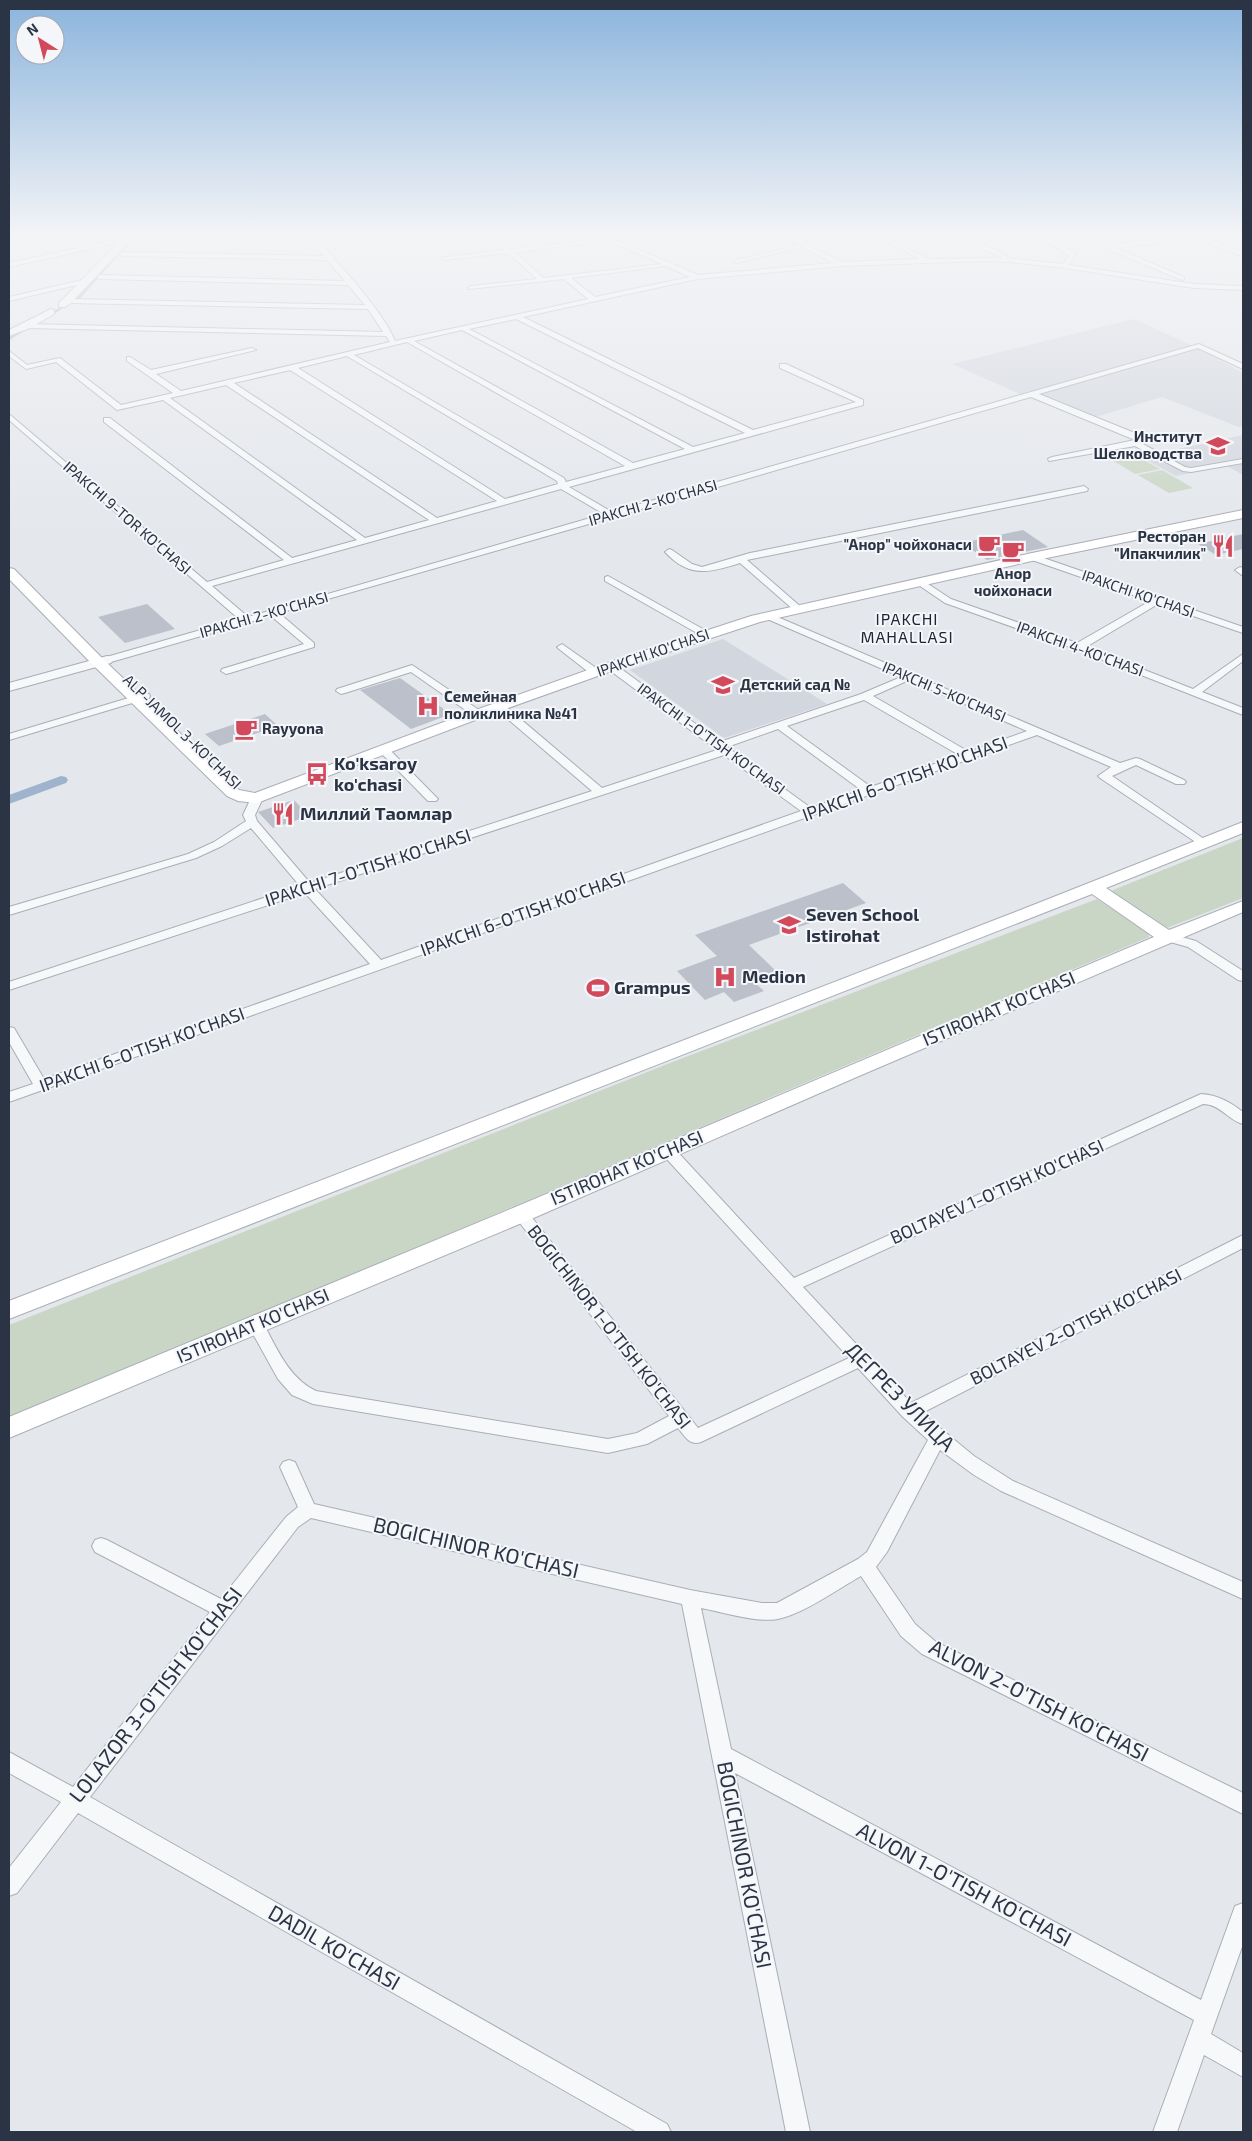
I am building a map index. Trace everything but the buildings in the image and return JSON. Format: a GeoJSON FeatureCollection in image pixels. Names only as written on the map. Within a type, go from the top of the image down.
{"type":"FeatureCollection","features":[{"type":"Feature","properties":{"kind":"main road","name":"IPAKCHI KO'CHASI"},"geometry":{"type":"LineString","coordinates":[[257,798],[383,748],[595,672],[768,616],[1032,557],[1243,514]]}},
{"type":"Feature","properties":{"kind":"main road"},"geometry":{"type":"LineString","coordinates":[[9,560],[102,661]]}},
{"type":"Feature","properties":{"kind":"main road"},"geometry":{"type":"LineString","coordinates":[[9,572],[102,661]]}},
{"type":"Feature","properties":{"kind":"main road","name":"ALP-JAMOL 3-KO'CHASI"},"geometry":{"type":"LineString","coordinates":[[102,661],[140,697],[233,793],[238,796],[257,798]]}},
{"type":"Feature","properties":{"kind":"main road"},"geometry":{"type":"LineString","coordinates":[[9,1310],[1243,828]]}},
{"type":"Feature","properties":{"kind":"main road"},"geometry":{"type":"LineString","coordinates":[[1093,887],[1167,938]]}},
{"type":"Feature","properties":{"kind":"main road","name":"ISTIROHAT KO'CHASI"},"geometry":{"type":"LineString","coordinates":[[9,1428],[521,1214],[1243,906]]}},
{"type":"Feature","properties":{"kind":"street"},"geometry":{"type":"LineString","coordinates":[[340,333],[389,334],[394,343]]}},
{"type":"Feature","properties":{"kind":"street"},"geometry":{"type":"LineString","coordinates":[[9,353],[26,367],[57,360],[120,408],[440,333]]}},
{"type":"Feature","properties":{"kind":"street"},"geometry":{"type":"LineString","coordinates":[[471,333],[693,450]]}},
{"type":"Feature","properties":{"kind":"street"},"geometry":{"type":"LineString","coordinates":[[550,333],[752,433]]}},
{"type":"Feature","properties":{"kind":"street"},"geometry":{"type":"LineString","coordinates":[[408,340],[632,466]]}},
{"type":"Feature","properties":{"kind":"street","name":"IPAKCHI 2-KO'CHASI"},"geometry":{"type":"LineString","coordinates":[[102,661],[1199,346],[1243,367]]}},
{"type":"Feature","properties":{"kind":"street"},"geometry":{"type":"LineString","coordinates":[[149,373],[252,350]]}},
{"type":"Feature","properties":{"kind":"street"},"geometry":{"type":"LineString","coordinates":[[348,354],[561,480],[562,486],[611,515]]}},
{"type":"Feature","properties":{"kind":"street"},"geometry":{"type":"LineString","coordinates":[[130,359],[178,393]]}},
{"type":"Feature","properties":{"kind":"street"},"geometry":{"type":"LineString","coordinates":[[205,585],[860,403],[859,400],[783,366]]}},
{"type":"Feature","properties":{"kind":"street"},"geometry":{"type":"LineString","coordinates":[[291,367],[504,502]]}},
{"type":"Feature","properties":{"kind":"street"},"geometry":{"type":"LineString","coordinates":[[227,382],[436,521]]}},
{"type":"Feature","properties":{"kind":"street"},"geometry":{"type":"LineString","coordinates":[[1031,394],[1140,439],[1136,443],[1052,459]]}},
{"type":"Feature","properties":{"kind":"street"},"geometry":{"type":"LineString","coordinates":[[165,398],[364,541]]}},
{"type":"Feature","properties":{"kind":"street","name":"IPAKCHI 9-TOR KO'CHASI"},"geometry":{"type":"LineString","coordinates":[[9,416],[246,620]]}},
{"type":"Feature","properties":{"kind":"street"},"geometry":{"type":"LineString","coordinates":[[107,420],[290,561]]}},
{"type":"Feature","properties":{"kind":"street"},"geometry":{"type":"LineString","coordinates":[[1136,443],[1187,470],[1243,460]]}},
{"type":"Feature","properties":{"kind":"street"},"geometry":{"type":"LineString","coordinates":[[669,552],[697,569],[742,560],[750,556],[1084,489]]}},
{"type":"Feature","properties":{"kind":"street","name":"IPAKCHI KO'CHASI"},"geometry":{"type":"LineString","coordinates":[[1032,557],[1243,630]]}},
{"type":"Feature","properties":{"kind":"street"},"geometry":{"type":"LineString","coordinates":[[742,560],[798,609]]}},
{"type":"Feature","properties":{"kind":"street"},"geometry":{"type":"LineString","coordinates":[[608,579],[707,635]]}},
{"type":"Feature","properties":{"kind":"street","name":"IPAKCHI 4-KO'CHASI"},"geometry":{"type":"LineString","coordinates":[[919,582],[948,601],[1078,647],[1243,712]]}},
{"type":"Feature","properties":{"kind":"street"},"geometry":{"type":"LineString","coordinates":[[1078,647],[1156,601]]}},
{"type":"Feature","properties":{"kind":"street"},"geometry":{"type":"LineString","coordinates":[[226,671],[311,645],[272,612]]}},
{"type":"Feature","properties":{"kind":"street","name":"IPAKCHI 5-KO'CHASI"},"geometry":{"type":"LineString","coordinates":[[768,616],[1120,767]]}},
{"type":"Feature","properties":{"kind":"street"},"geometry":{"type":"LineString","coordinates":[[562,648],[595,672]]}},
{"type":"Feature","properties":{"kind":"street"},"geometry":{"type":"LineString","coordinates":[[1195,692],[1243,657]]}},
{"type":"Feature","properties":{"kind":"street"},"geometry":{"type":"LineString","coordinates":[[9,687],[102,661]]}},
{"type":"Feature","properties":{"kind":"street","name":"IPAKCHI 1-O'TISH KO'CHASI"},"geometry":{"type":"LineString","coordinates":[[612,666],[810,813]]}},
{"type":"Feature","properties":{"kind":"street"},"geometry":{"type":"LineString","coordinates":[[341,691],[412,668],[478,714]]}},
{"type":"Feature","properties":{"kind":"street","name":"IPAKCHI 7-O'TISH KO'CHASI"},"geometry":{"type":"LineString","coordinates":[[9,986],[600,792],[724,748],[780,725],[865,696],[908,677]]}},
{"type":"Feature","properties":{"kind":"street"},"geometry":{"type":"LineString","coordinates":[[865,696],[968,756]]}},
{"type":"Feature","properties":{"kind":"street"},"geometry":{"type":"LineString","coordinates":[[9,737],[140,697]]}},
{"type":"Feature","properties":{"kind":"street"},"geometry":{"type":"LineString","coordinates":[[500,707],[600,792]]}},
{"type":"Feature","properties":{"kind":"street"},"geometry":{"type":"LineString","coordinates":[[780,725],[870,791]]}},
{"type":"Feature","properties":{"kind":"street","name":"IPAKCHI 6-O'TISH KO'CHASI"},"geometry":{"type":"LineString","coordinates":[[9,1097],[1038,731]]}},
{"type":"Feature","properties":{"kind":"street"},"geometry":{"type":"LineString","coordinates":[[383,748],[432,799]]}},
{"type":"Feature","properties":{"kind":"street"},"geometry":{"type":"LineString","coordinates":[[1180,782],[1136,761],[1104,776],[1204,843]]}},
{"type":"Feature","properties":{"kind":"street"},"geometry":{"type":"LineString","coordinates":[[257,798],[249,815],[252,822],[378,966]]}},
{"type":"Feature","properties":{"kind":"street"},"geometry":{"type":"LineString","coordinates":[[9,911],[199,854],[252,822]]}},
{"type":"Feature","properties":{"kind":"street"},"geometry":{"type":"LineString","coordinates":[[1167,938],[1192,944],[1243,977]]}},
{"type":"Feature","properties":{"kind":"street"},"geometry":{"type":"LineString","coordinates":[[9,1031],[41,1086]]}},
{"type":"Feature","properties":{"kind":"street","name":"BOLTAYEV 1-O'TISH KO'CHASI"},"geometry":{"type":"LineString","coordinates":[[792,1285],[1201,1099],[1210,1098],[1225,1105],[1243,1119]]}},
{"type":"Feature","properties":{"kind":"street","name":"ДЕГРЕЗ УЛИЦА"},"geometry":{"type":"LineString","coordinates":[[668,1151],[909,1412],[937,1439],[968,1463],[1007,1486],[1243,1591]]}},
{"type":"Feature","properties":{"kind":"street","name":"BOGICHINOR 1-O'TISH KO'CHASI"},"geometry":{"type":"LineString","coordinates":[[521,1214],[679,1419],[695,1437],[862,1359]]}},
{"type":"Feature","properties":{"kind":"street","name":"BOLTAYEV 2-O'TISH KO'CHASI"},"geometry":{"type":"LineString","coordinates":[[909,1412],[1243,1240]]}},
{"type":"Feature","properties":{"kind":"street"},"geometry":{"type":"LineString","coordinates":[[256,1325],[284,1374],[298,1390],[314,1397],[608,1446],[641,1438],[679,1419]]}},
{"type":"Feature","properties":{"kind":"street","name":"BOGICHINOR KO'CHASI"},"geometry":{"type":"LineString","coordinates":[[308,1510],[690,1598],[762,1611],[777,1611],[787,1608],[864,1565],[873,1558],[937,1439]]}},
{"type":"Feature","properties":{"kind":"street"},"geometry":{"type":"LineString","coordinates":[[289,1467],[308,1510]]}},
{"type":"Feature","properties":{"kind":"street","name":"LOLAZOR 3-O'TISH KO'CHASI"},"geometry":{"type":"LineString","coordinates":[[9,1885],[292,1522],[308,1510]]}},
{"type":"Feature","properties":{"kind":"street"},"geometry":{"type":"LineString","coordinates":[[100,1546],[224,1610]]}},
{"type":"Feature","properties":{"kind":"street","name":"ALVON 2-O'TISH KO'CHASI"},"geometry":{"type":"LineString","coordinates":[[864,1565],[908,1630],[929,1648],[1243,1804]]}},
{"type":"Feature","properties":{"kind":"street","name":"BOGICHINOR KO'CHASI"},"geometry":{"type":"LineString","coordinates":[[690,1598],[798,2132]]}},
{"type":"Feature","properties":{"kind":"street","name":"ALVON 1-O'TISH KO'CHASI"},"geometry":{"type":"LineString","coordinates":[[722,1755],[1207,2015]]}},
{"type":"Feature","properties":{"kind":"street","name":"DADIL KO'CHASI"},"geometry":{"type":"LineString","coordinates":[[9,1762],[660,2132]]}},
{"type":"Feature","properties":{"kind":"street"},"geometry":{"type":"LineString","coordinates":[[1166,2132],[1243,1914]]}},
{"type":"Feature","properties":{"kind":"street"},"geometry":{"type":"LineString","coordinates":[[1198,2039],[1243,2066]]}},
{"type":"Feature","properties":{"kind":"shaded area"},"geometry":{"type":"Polygon","coordinates":[[[1078,333],[1165,333],[1202,350],[1243,373],[1243,426],[1239,427],[1162,397],[1095,417],[1030,391],[1020,394],[952,364],[1078,333]]]}},
{"type":"Feature","properties":{"kind":"shaded area","name":"Институт Шелководства"},"geometry":{"type":"Polygon","coordinates":[[[1243,435],[1243,475],[1227,466],[1176,476],[1141,457],[1243,435]]]}},
{"type":"Feature","properties":{"kind":"shaded area","name":"Детский сад №"},"geometry":{"type":"Polygon","coordinates":[[[723,639],[827,704],[724,738],[630,670],[723,639]]]}},
{"type":"Feature","properties":{"kind":"green space"},"geometry":{"type":"Polygon","coordinates":[[[1131,453],[1160,469],[1135,474],[1107,457],[1131,453]]]}},
{"type":"Feature","properties":{"kind":"green space"},"geometry":{"type":"Polygon","coordinates":[[[1162,470],[1193,488],[1169,493],[1138,475],[1162,470]]]}},
{"type":"Feature","properties":{"kind":"green space"},"geometry":{"type":"Polygon","coordinates":[[[1243,838],[1243,898],[1167,928],[1112,893],[1113,890],[1243,838]]]}},
{"type":"Feature","properties":{"kind":"green space"},"geometry":{"type":"Polygon","coordinates":[[[1097,899],[1148,933],[1149,937],[314,1291],[9,1417],[9,1325],[670,1063],[1097,899]]]}},
{"type":"Feature","properties":{"kind":"waterway"},"geometry":{"type":"LineString","coordinates":[[9,339],[18,333]]}},
{"type":"Feature","properties":{"kind":"waterway"},"geometry":{"type":"LineString","coordinates":[[9,800],[61,780]]}},
{"type":"Feature","properties":{"kind":"place","name":"Институт Шелководства"},"geometry":{"type":"Point","coordinates":[1218,446]}},
{"type":"Feature","properties":{"kind":"place","name":"\"Анор\" чойхонаси"},"geometry":{"type":"Point","coordinates":[989,545]}},
{"type":"Feature","properties":{"kind":"place","name":"Ресторан \"Ипакчилик\""},"geometry":{"type":"Point","coordinates":[1223,546]}},
{"type":"Feature","properties":{"kind":"place","name":"Анор чойхонаси"},"geometry":{"type":"Point","coordinates":[1013,551]}},
{"type":"Feature","properties":{"kind":"place","name":"Детский сад №"},"geometry":{"type":"Point","coordinates":[723,685]}},
{"type":"Feature","properties":{"kind":"place","name":"Семейная поликлиника №41"},"geometry":{"type":"Point","coordinates":[428,706]}},
{"type":"Feature","properties":{"kind":"place","name":"Rayyona"},"geometry":{"type":"Point","coordinates":[246,729]}},
{"type":"Feature","properties":{"kind":"place","name":"Ko'ksaroy ko'chasi"},"geometry":{"type":"Point","coordinates":[317,774]}},
{"type":"Feature","properties":{"kind":"place","name":"Миллий Таомлар"},"geometry":{"type":"Point","coordinates":[283,814]}},
{"type":"Feature","properties":{"kind":"place","name":"Seven School Istirohat"},"geometry":{"type":"Point","coordinates":[789,925]}},
{"type":"Feature","properties":{"kind":"place","name":"Medion"},"geometry":{"type":"Point","coordinates":[725,977]}},
{"type":"Feature","properties":{"kind":"place","name":"Grampus"},"geometry":{"type":"Point","coordinates":[598,988]}},
{"type":"Feature","properties":{"kind":"district","name":"IPAKCHI MAHALLASI"},"geometry":{"type":"Point","coordinates":[907,628]}}]}
